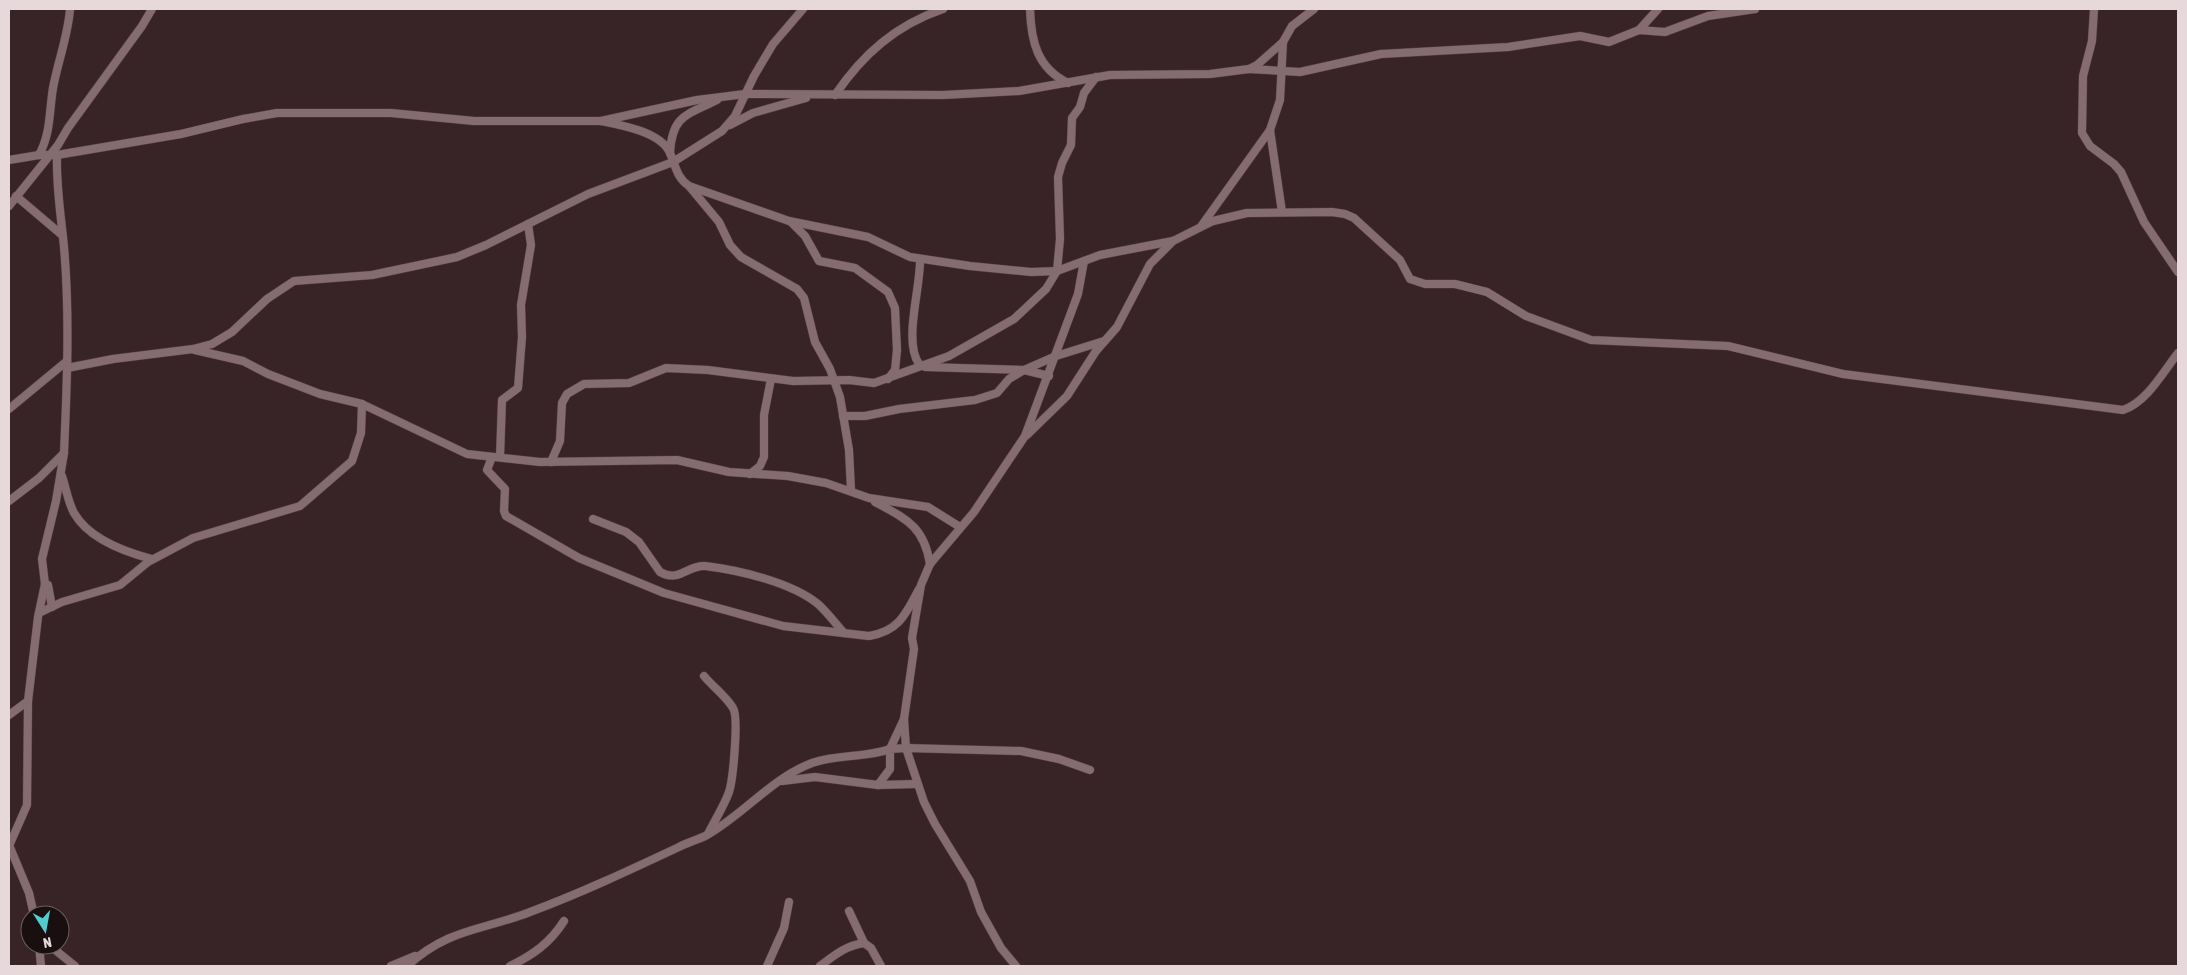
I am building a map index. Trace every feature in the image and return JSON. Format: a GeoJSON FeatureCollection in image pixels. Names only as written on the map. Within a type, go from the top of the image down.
{"type":"FeatureCollection","features":[{"type":"Feature","properties":{"kind":"street"},"geometry":{"type":"LineString","coordinates":[[39,155],[48,132],[52,90],[69,21],[70,9]]}},
{"type":"Feature","properties":{"kind":"street"},"geometry":{"type":"LineString","coordinates":[[9,206],[54,156],[152,9]]}},
{"type":"Feature","properties":{"kind":"street"},"geometry":{"type":"LineString","coordinates":[[724,128],[739,111],[745,94],[773,44],[803,9]]}},
{"type":"Feature","properties":{"kind":"street"},"geometry":{"type":"LineString","coordinates":[[835,95],[849,76],[881,42],[909,22],[943,9]]}},
{"type":"Feature","properties":{"kind":"street"},"geometry":{"type":"LineString","coordinates":[[1030,9],[1031,35],[1038,55],[1050,72],[1068,83]]}},
{"type":"Feature","properties":{"kind":"street"},"geometry":{"type":"LineString","coordinates":[[1249,69],[1283,42],[1292,26],[1314,9]]}},
{"type":"Feature","properties":{"kind":"street"},"geometry":{"type":"LineString","coordinates":[[601,121],[745,94],[942,95],[996,92],[1096,78],[1165,73],[1210,74],[1249,69],[1300,72],[1341,61],[1404,51],[1487,48],[1580,36],[1609,42],[1639,30],[1658,9]]}},
{"type":"Feature","properties":{"kind":"street"},"geometry":{"type":"LineString","coordinates":[[1639,30],[1665,32],[1708,16],[1755,9]]}},
{"type":"Feature","properties":{"kind":"street"},"geometry":{"type":"LineString","coordinates":[[2094,9],[2092,41],[2083,76],[2083,135],[2090,146],[2114,164],[2121,172],[2144,222],[2178,272]]}},
{"type":"Feature","properties":{"kind":"street"},"geometry":{"type":"LineString","coordinates":[[1200,226],[1270,130],[1280,100],[1283,42]]}},
{"type":"Feature","properties":{"kind":"street"},"geometry":{"type":"LineString","coordinates":[[551,462],[560,440],[564,399],[567,394],[584,384],[629,383],[666,368],[708,370],[771,380],[850,380],[874,384],[925,367],[949,356],[1014,319],[1046,288],[1057,271],[1060,239],[1058,177],[1062,163],[1071,145],[1072,118],[1080,107],[1084,93],[1096,78]]}},
{"type":"Feature","properties":{"kind":"street"},"geometry":{"type":"LineString","coordinates":[[9,409],[67,364],[193,349],[221,340],[267,299],[294,282],[372,274],[457,257],[588,194],[673,162],[724,128],[752,113],[816,95]]}},
{"type":"Feature","properties":{"kind":"street"},"geometry":{"type":"LineString","coordinates":[[670,153],[673,129],[677,122],[722,97]]}},
{"type":"Feature","properties":{"kind":"street"},"geometry":{"type":"LineString","coordinates":[[9,160],[39,155],[54,156],[70,151],[180,134],[277,113],[391,112],[474,121],[601,121],[637,128],[667,147],[678,175],[719,222],[730,245],[740,257],[802,293],[818,352],[835,380],[851,467],[851,490]]}},
{"type":"Feature","properties":{"kind":"street"},"geometry":{"type":"LineString","coordinates":[[1270,130],[1282,212]]}},
{"type":"Feature","properties":{"kind":"street"},"geometry":{"type":"LineString","coordinates":[[52,607],[45,576],[43,554],[62,474],[67,364],[67,318],[62,235],[54,156]]}},
{"type":"Feature","properties":{"kind":"street"},"geometry":{"type":"LineString","coordinates":[[689,186],[790,221],[854,232],[898,252],[920,259],[998,269],[1057,271],[1100,255],[1173,241]]}},
{"type":"Feature","properties":{"kind":"street"},"geometry":{"type":"LineString","coordinates":[[16,196],[62,235]]}},
{"type":"Feature","properties":{"kind":"street"},"geometry":{"type":"LineString","coordinates":[[1025,436],[1067,396],[1104,341],[1120,322],[1139,282],[1150,264],[1173,241],[1200,226],[1237,215],[1282,212],[1345,214],[1354,218],[1400,260],[1410,279],[1425,284],[1455,284],[1487,292],[1526,316],[1591,340],[1728,346],[1843,374],[2123,410],[2132,407],[2141,399],[2178,353]]}},
{"type":"Feature","properties":{"kind":"street"},"geometry":{"type":"LineString","coordinates":[[790,221],[805,236],[819,261],[855,268],[888,292],[895,308],[897,350],[895,370],[887,380]]}},
{"type":"Feature","properties":{"kind":"street"},"geometry":{"type":"LineString","coordinates":[[500,457],[502,400],[518,388],[522,337],[521,304],[531,245],[528,224]]}},
{"type":"Feature","properties":{"kind":"street"},"geometry":{"type":"LineString","coordinates":[[920,259],[913,346],[916,360],[925,367],[1024,370],[1049,376]]}},
{"type":"Feature","properties":{"kind":"street"},"geometry":{"type":"LineString","coordinates":[[492,457],[487,470],[505,489],[504,511],[506,516],[579,558],[664,593],[783,626],[869,636],[888,630],[904,617],[930,564],[974,512],[1025,436],[1049,376],[1078,294],[1084,261]]}},
{"type":"Feature","properties":{"kind":"street"},"geometry":{"type":"LineString","coordinates":[[843,416],[865,416],[899,409],[975,400],[997,392],[1009,379],[1024,370],[1056,356],[1104,341]]}},
{"type":"Feature","properties":{"kind":"street"},"geometry":{"type":"LineString","coordinates":[[193,349],[243,361],[268,374],[320,394],[362,404],[425,433],[455,450],[492,457],[551,462],[677,460],[730,472],[808,480],[851,490],[869,498],[913,524],[925,539],[930,564]]}},
{"type":"Feature","properties":{"kind":"street"},"geometry":{"type":"LineString","coordinates":[[750,474],[760,466],[764,457],[764,415],[771,380]]}},
{"type":"Feature","properties":{"kind":"street"},"geometry":{"type":"LineString","coordinates":[[39,613],[120,585],[152,559],[198,536],[300,506],[352,461],[360,433],[362,404]]}},
{"type":"Feature","properties":{"kind":"street"},"geometry":{"type":"LineString","coordinates":[[9,501],[39,478],[64,453]]}},
{"type":"Feature","properties":{"kind":"street"},"geometry":{"type":"LineString","coordinates":[[62,474],[70,506],[84,526],[109,543],[152,559]]}},
{"type":"Feature","properties":{"kind":"street"},"geometry":{"type":"LineString","coordinates":[[869,498],[928,507],[960,527]]}},
{"type":"Feature","properties":{"kind":"street"},"geometry":{"type":"LineString","coordinates":[[593,519],[626,532],[638,542],[664,575],[678,576],[695,566],[704,566],[770,581],[791,589],[818,604],[844,633]]}},
{"type":"Feature","properties":{"kind":"street"},"geometry":{"type":"LineString","coordinates":[[32,905],[29,893],[9,845],[28,805],[28,701],[45,576]]}},
{"type":"Feature","properties":{"kind":"street"},"geometry":{"type":"LineString","coordinates":[[921,585],[912,638],[914,649],[904,719],[906,748],[916,784],[935,824],[970,881],[981,912],[1001,948],[1016,966]]}},
{"type":"Feature","properties":{"kind":"street"},"geometry":{"type":"LineString","coordinates":[[704,676],[726,698],[733,708],[736,718],[733,773],[729,792],[707,835]]}},
{"type":"Feature","properties":{"kind":"street"},"geometry":{"type":"LineString","coordinates":[[9,715],[28,701]]}},
{"type":"Feature","properties":{"kind":"street"},"geometry":{"type":"LineString","coordinates":[[878,784],[890,769],[890,749],[904,719]]}},
{"type":"Feature","properties":{"kind":"street"},"geometry":{"type":"LineString","coordinates":[[407,966],[421,954],[453,934],[530,912],[633,869],[707,835],[778,782],[815,762],[879,754],[890,749],[906,748],[1021,751],[1046,756],[1090,770]]}},
{"type":"Feature","properties":{"kind":"street"},"geometry":{"type":"LineString","coordinates":[[778,782],[815,777],[878,784],[916,784]]}},
{"type":"Feature","properties":{"kind":"street"},"geometry":{"type":"LineString","coordinates":[[767,966],[784,928],[789,902]]}},
{"type":"Feature","properties":{"kind":"street"},"geometry":{"type":"LineString","coordinates":[[848,911],[864,943],[871,948],[882,966]]}},
{"type":"Feature","properties":{"kind":"street"},"geometry":{"type":"LineString","coordinates":[[510,966],[532,955],[548,942],[564,921]]}},
{"type":"Feature","properties":{"kind":"street"},"geometry":{"type":"LineString","coordinates":[[820,966],[836,952],[850,945],[864,943]]}},
{"type":"Feature","properties":{"kind":"street"},"geometry":{"type":"LineString","coordinates":[[391,966],[421,954]]}},
{"type":"Feature","properties":{"kind":"street"},"geometry":{"type":"LineString","coordinates":[[61,955],[75,966]]}}]}
